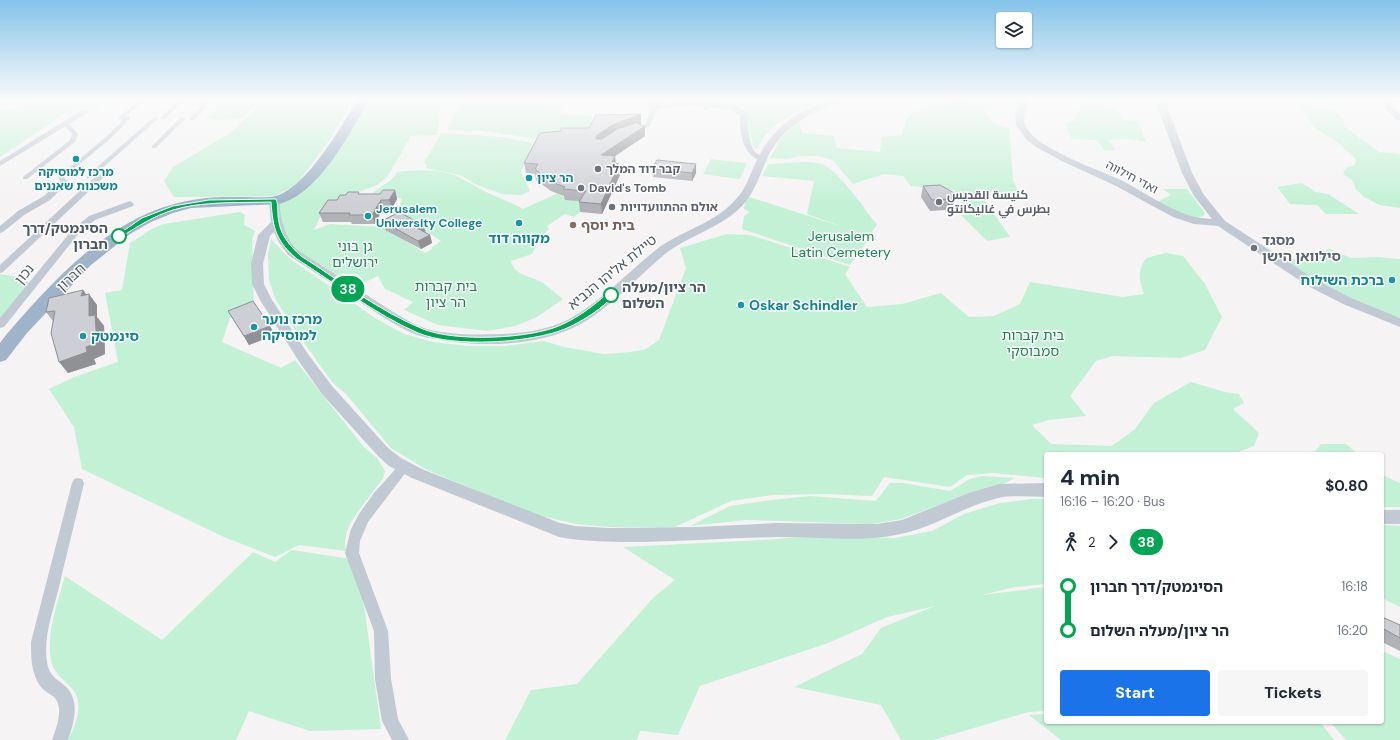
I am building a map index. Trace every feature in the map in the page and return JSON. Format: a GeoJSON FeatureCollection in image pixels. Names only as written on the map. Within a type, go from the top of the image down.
{"type":"FeatureCollection","features":[{"type":"Feature","properties":{"kind":"highway"},"geometry":{"type":"LineString","coordinates":[[275,211],[306,182],[341,135]]}},
{"type":"Feature","properties":{"kind":"highway","name":"חברון"},"geometry":{"type":"LineString","coordinates":[[0,356],[14,336],[51,295],[77,270],[107,244],[144,219],[173,208],[191,204],[275,211]]}},
{"type":"Feature","properties":{"kind":"street"},"geometry":{"type":"LineString","coordinates":[[0,164],[49,135]]}},
{"type":"Feature","properties":{"kind":"street"},"geometry":{"type":"LineString","coordinates":[[25,178],[73,141],[76,135]]}},
{"type":"Feature","properties":{"kind":"street"},"geometry":{"type":"LineString","coordinates":[[0,230],[21,213],[47,198],[62,180],[111,135]]}},
{"type":"Feature","properties":{"kind":"street"},"geometry":{"type":"LineString","coordinates":[[89,177],[137,135]]}},
{"type":"Feature","properties":{"kind":"street"},"geometry":{"type":"LineString","coordinates":[[154,147],[166,135]]}},
{"type":"Feature","properties":{"kind":"street"},"geometry":{"type":"LineString","coordinates":[[746,135],[750,150],[758,158],[762,159]]}},
{"type":"Feature","properties":{"kind":"street","name":"טיילת אליהו הנביא"},"geometry":{"type":"LineString","coordinates":[[275,211],[287,247],[299,257],[389,315],[422,332],[448,338],[469,339],[512,338],[533,335],[550,331],[574,322],[594,309],[662,251],[718,219],[740,202],[777,135]]}},
{"type":"Feature","properties":{"kind":"street","name":"ואדי חילווה"},"geometry":{"type":"LineString","coordinates":[[1027,135],[1046,148],[1120,184],[1176,214],[1192,220],[1221,223]]}},
{"type":"Feature","properties":{"kind":"street"},"geometry":{"type":"LineString","coordinates":[[1172,135],[1187,174],[1200,196],[1221,223],[1312,283],[1347,301],[1400,323]]}},
{"type":"Feature","properties":{"kind":"street"},"geometry":{"type":"LineString","coordinates":[[0,270],[100,177]]}},
{"type":"Feature","properties":{"kind":"street","name":"נכון"},"geometry":{"type":"LineString","coordinates":[[0,325],[76,231],[92,218],[130,204]]}},
{"type":"Feature","properties":{"kind":"street"},"geometry":{"type":"LineString","coordinates":[[275,211],[264,235],[257,264],[258,284],[261,292],[314,374],[327,390],[383,452],[404,467],[499,508],[559,530],[575,533],[609,535],[697,534],[777,530],[876,531],[902,527],[999,490],[1044,490]]}},
{"type":"Feature","properties":{"kind":"street"},"geometry":{"type":"LineString","coordinates":[[401,740],[390,722],[383,679],[381,631],[352,553],[352,542],[356,531],[364,519],[404,467]]}},
{"type":"Feature","properties":{"kind":"street"},"geometry":{"type":"LineString","coordinates":[[60,740],[65,728],[68,710],[62,693],[46,682],[39,664],[38,642],[78,484]]}},
{"type":"Feature","properties":{"kind":"street"},"geometry":{"type":"LineString","coordinates":[[1384,517],[1400,517]]}},
{"type":"Feature","properties":{"kind":"green space"},"geometry":{"type":"Polygon","coordinates":[[[0,135],[33,135],[0,157],[0,135]]]}},
{"type":"Feature","properties":{"kind":"green space"},"geometry":{"type":"Polygon","coordinates":[[[227,135],[333,135],[296,185],[275,196],[174,197],[164,181],[173,167],[227,135]]]}},
{"type":"Feature","properties":{"kind":"green space"},"geometry":{"type":"Polygon","coordinates":[[[341,135],[437,135],[411,136],[387,177],[377,185],[342,198],[324,209],[314,230],[330,224],[383,227],[425,253],[432,249],[431,248],[441,241],[398,213],[402,198],[370,196],[388,182],[397,172],[428,170],[452,174],[523,209],[558,193],[564,195],[563,197],[587,201],[580,212],[574,217],[565,214],[547,226],[549,229],[541,237],[532,254],[511,261],[516,270],[520,273],[543,283],[563,299],[537,317],[515,326],[487,331],[438,325],[404,310],[413,302],[385,289],[378,276],[353,288],[302,257],[287,243],[278,202],[290,198],[341,135]]]}},
{"type":"Feature","properties":{"kind":"green space"},"geometry":{"type":"Polygon","coordinates":[[[440,135],[502,137],[533,143],[521,172],[530,191],[521,195],[502,194],[477,185],[460,175],[426,168],[427,165],[424,163],[440,135]]]}},
{"type":"Feature","properties":{"kind":"green space"},"geometry":{"type":"Polygon","coordinates":[[[507,135],[578,135],[555,136],[537,139],[507,135]]]}},
{"type":"Feature","properties":{"kind":"green space"},"geometry":{"type":"Polygon","coordinates":[[[751,135],[767,135],[758,148],[754,149],[751,135]]]}},
{"type":"Feature","properties":{"kind":"green space"},"geometry":{"type":"Polygon","coordinates":[[[785,135],[834,136],[837,148],[880,152],[882,137],[902,135],[1010,135],[1013,180],[1018,191],[980,193],[1010,237],[987,241],[958,212],[966,208],[954,190],[911,186],[903,176],[885,174],[853,184],[833,160],[819,156],[803,156],[786,159],[769,158],[785,135]]]}},
{"type":"Feature","properties":{"kind":"green space"},"geometry":{"type":"Polygon","coordinates":[[[1070,135],[1143,135],[1146,142],[1128,139],[1108,140],[1116,150],[1105,151],[1097,140],[1072,139],[1070,135]]]}},
{"type":"Feature","properties":{"kind":"green space"},"geometry":{"type":"Polygon","coordinates":[[[1325,135],[1355,135],[1379,152],[1400,154],[1400,208],[1380,205],[1364,197],[1356,189],[1353,181],[1343,174],[1346,168],[1355,165],[1356,159],[1336,141],[1325,135]]]}},
{"type":"Feature","properties":{"kind":"green space"},"geometry":{"type":"Polygon","coordinates":[[[711,159],[746,163],[746,165],[740,179],[703,174],[711,159]]]}},
{"type":"Feature","properties":{"kind":"green space","name":"Jerusalem Latin Cemetery"},"geometry":{"type":"Polygon","coordinates":[[[801,162],[819,163],[828,167],[847,186],[877,225],[870,235],[876,236],[874,241],[868,240],[850,265],[742,229],[744,216],[750,212],[744,209],[746,196],[846,228],[807,214],[814,181],[762,176],[769,164],[801,162]]]}},
{"type":"Feature","properties":{"kind":"green space"},"geometry":{"type":"Polygon","coordinates":[[[1302,183],[1316,192],[1328,194],[1359,214],[1326,214],[1317,205],[1290,204],[1277,187],[1302,183]]]}},
{"type":"Feature","properties":{"kind":"green space"},"geometry":{"type":"Polygon","coordinates":[[[1163,189],[1187,189],[1205,213],[1203,216],[1197,217],[1185,216],[1157,202],[1171,195],[1163,189]]]}},
{"type":"Feature","properties":{"kind":"green space"},"geometry":{"type":"Polygon","coordinates":[[[240,212],[245,215],[244,225],[255,231],[252,240],[254,307],[230,318],[222,342],[281,368],[295,360],[363,446],[377,458],[385,471],[381,481],[358,511],[349,526],[346,534],[346,551],[299,545],[275,557],[224,537],[82,469],[74,427],[49,389],[74,377],[118,362],[105,293],[122,290],[130,243],[152,229],[164,224],[240,212]]]}},
{"type":"Feature","properties":{"kind":"green space","name":"בית קברות סמבוסקי"},"geometry":{"type":"Polygon","coordinates":[[[727,234],[750,235],[850,267],[845,274],[867,307],[902,304],[941,293],[969,317],[994,316],[1020,304],[1030,282],[1123,297],[1144,294],[1140,272],[1146,258],[1166,253],[1183,256],[1205,284],[1222,317],[1205,350],[1181,358],[1112,356],[1096,361],[1070,396],[1086,416],[1048,420],[1032,425],[1051,444],[1112,446],[1135,429],[1154,403],[1191,382],[1225,392],[1239,394],[1244,403],[1233,409],[1259,433],[1254,446],[1238,452],[1044,452],[1044,478],[993,473],[967,475],[950,487],[884,477],[872,496],[825,494],[773,495],[731,501],[675,527],[609,527],[576,524],[533,514],[427,470],[391,448],[346,394],[332,382],[290,323],[275,298],[269,281],[268,254],[271,239],[289,258],[375,318],[404,334],[433,342],[467,346],[505,346],[544,341],[564,347],[604,354],[632,352],[646,349],[659,340],[686,268],[680,248],[727,234]]]}},
{"type":"Feature","properties":{"kind":"green space"},"geometry":{"type":"Polygon","coordinates":[[[1330,249],[1351,258],[1378,257],[1400,259],[1400,318],[1340,293],[1284,261],[1297,259],[1330,249]]]}},
{"type":"Feature","properties":{"kind":"green space"},"geometry":{"type":"Polygon","coordinates":[[[0,274],[12,276],[31,283],[0,321],[0,274]]]}},
{"type":"Feature","properties":{"kind":"green space"},"geometry":{"type":"Polygon","coordinates":[[[1321,444],[1346,444],[1356,452],[1315,452],[1321,444]]]}},
{"type":"Feature","properties":{"kind":"green space"},"geometry":{"type":"Polygon","coordinates":[[[982,476],[1014,478],[1006,483],[978,491],[901,519],[873,524],[746,520],[690,526],[730,506],[810,496],[876,501],[890,483],[902,483],[950,491],[970,479],[982,476]]]}},
{"type":"Feature","properties":{"kind":"green space"},"geometry":{"type":"Polygon","coordinates":[[[1384,476],[1400,483],[1400,507],[1384,507],[1384,476]]]}},
{"type":"Feature","properties":{"kind":"green space"},"geometry":{"type":"Polygon","coordinates":[[[1044,499],[1044,584],[1015,587],[982,595],[1044,587],[1044,711],[1028,712],[933,740],[901,740],[881,705],[794,687],[862,654],[881,628],[935,606],[887,617],[828,643],[700,686],[678,735],[640,731],[637,740],[505,740],[531,690],[577,684],[654,597],[675,580],[623,547],[766,540],[818,535],[895,538],[932,531],[964,514],[1000,503],[1044,499]]]}},
{"type":"Feature","properties":{"kind":"green space"},"geometry":{"type":"Polygon","coordinates":[[[1384,525],[1400,526],[1400,607],[1384,599],[1384,525]]]}},
{"type":"Feature","properties":{"kind":"green space"},"geometry":{"type":"Polygon","coordinates":[[[292,550],[351,559],[363,598],[381,729],[310,731],[249,711],[236,740],[68,740],[76,722],[78,709],[77,697],[71,687],[54,669],[50,649],[51,628],[65,576],[162,640],[253,552],[275,562],[292,550]]]}},
{"type":"Feature","properties":{"kind":"green space"},"geometry":{"type":"Polygon","coordinates":[[[1384,652],[1400,659],[1400,740],[1346,740],[1332,724],[1384,724],[1384,652]]]}},
{"type":"Feature","properties":{"kind":"green space"},"geometry":{"type":"Polygon","coordinates":[[[1044,714],[1044,724],[1322,724],[1334,740],[1061,740],[1029,715],[1044,714]]]}},
{"type":"Feature","properties":{"kind":"building"},"geometry":{"type":"Polygon","coordinates":[[[539,135],[598,135],[596,136],[596,139],[602,139],[609,135],[632,135],[601,155],[615,156],[612,162],[619,164],[601,204],[579,202],[586,191],[563,189],[565,187],[549,181],[535,169],[538,164],[524,163],[539,135]]]}},
{"type":"Feature","properties":{"kind":"building"},"geometry":{"type":"Polygon","coordinates":[[[657,160],[696,164],[692,173],[652,169],[657,160]]]}},
{"type":"Feature","properties":{"kind":"building"},"geometry":{"type":"Polygon","coordinates":[[[940,185],[956,194],[948,195],[949,199],[932,200],[923,186],[940,185]]]}},
{"type":"Feature","properties":{"kind":"building"},"geometry":{"type":"Polygon","coordinates":[[[383,190],[395,190],[389,200],[381,200],[372,215],[319,213],[328,200],[337,200],[340,195],[346,195],[348,192],[359,192],[358,194],[380,194],[383,190]]]}},
{"type":"Feature","properties":{"kind":"building"},"geometry":{"type":"Polygon","coordinates":[[[399,212],[423,225],[417,228],[430,235],[418,241],[382,221],[399,212]]]}},
{"type":"Feature","properties":{"kind":"building","name":"סינמטק"},"geometry":{"type":"Polygon","coordinates":[[[83,290],[81,296],[89,294],[89,316],[95,315],[97,343],[86,347],[87,352],[59,362],[51,333],[55,311],[46,312],[49,298],[83,290]]]}},
{"type":"Feature","properties":{"kind":"building","name":"מרכז נוער למוסיקה"},"geometry":{"type":"Polygon","coordinates":[[[253,301],[270,326],[244,336],[228,311],[253,301]]]}},
{"type":"Feature","properties":{"kind":"building"},"geometry":{"type":"Polygon","coordinates":[[[1384,618],[1400,625],[1400,638],[1384,629],[1384,618]]]}},
{"type":"Feature","properties":{"kind":"bus line","name":"38"},"geometry":{"type":"LineString","coordinates":[[119,236],[144,219],[173,208],[209,202],[274,201],[276,223],[282,238],[287,247],[299,257],[389,315],[422,332],[448,338],[512,338],[550,331],[574,322],[586,315],[611,295]]}},
{"type":"Feature","properties":{"kind":"place","name":"מרכז למוסיקה משכנות שאננים"},"geometry":{"type":"Point","coordinates":[76,159]}},
{"type":"Feature","properties":{"kind":"place","name":"קבר דוד המלך"},"geometry":{"type":"Point","coordinates":[598,169]}},
{"type":"Feature","properties":{"kind":"place","name":"הר ציון"},"geometry":{"type":"Point","coordinates":[529,178]}},
{"type":"Feature","properties":{"kind":"place","name":"David's Tomb"},"geometry":{"type":"Point","coordinates":[581,188]}},
{"type":"Feature","properties":{"kind":"place","name":"كنيسة القديس بطرس في غاليكانتو"},"geometry":{"type":"Point","coordinates":[939,202]}},
{"type":"Feature","properties":{"kind":"place","name":"אולם ההתוועדויות"},"geometry":{"type":"Point","coordinates":[612,207]}},
{"type":"Feature","properties":{"kind":"place","name":"Jerusalem University College"},"geometry":{"type":"Point","coordinates":[368,216]}},
{"type":"Feature","properties":{"kind":"place","name":"מקווה דוד"},"geometry":{"type":"Point","coordinates":[519,223]}},
{"type":"Feature","properties":{"kind":"place","name":"בית יוסף"},"geometry":{"type":"Point","coordinates":[573,225]}},
{"type":"Feature","properties":{"kind":"place","name":"הסינמטק/דרך חברון"},"geometry":{"type":"Point","coordinates":[119,236]}},
{"type":"Feature","properties":{"kind":"place","name":"מסגד סילוואן הישן"},"geometry":{"type":"Point","coordinates":[1254,248]}},
{"type":"Feature","properties":{"kind":"place","name":"ברכת השילוח"},"geometry":{"type":"Point","coordinates":[1392,280]}},
{"type":"Feature","properties":{"kind":"place","name":"הר ציון/מעלה השלום"},"geometry":{"type":"Point","coordinates":[611,295]}},
{"type":"Feature","properties":{"kind":"place","name":"Oskar Schindler"},"geometry":{"type":"Point","coordinates":[741,305]}},
{"type":"Feature","properties":{"kind":"place","name":"מרכז נוער למוסיקה"},"geometry":{"type":"Point","coordinates":[254,327]}},
{"type":"Feature","properties":{"kind":"place","name":"סינמטק"},"geometry":{"type":"Point","coordinates":[83,336]}},
{"type":"Feature","properties":{"kind":"park label","name":"גן בוני ירושלים"},"geometry":{"type":"Point","coordinates":[355,254]}},
{"type":"Feature","properties":{"kind":"park label","name":"בית קברות הר ציון"},"geometry":{"type":"Point","coordinates":[446,294]}}]}
